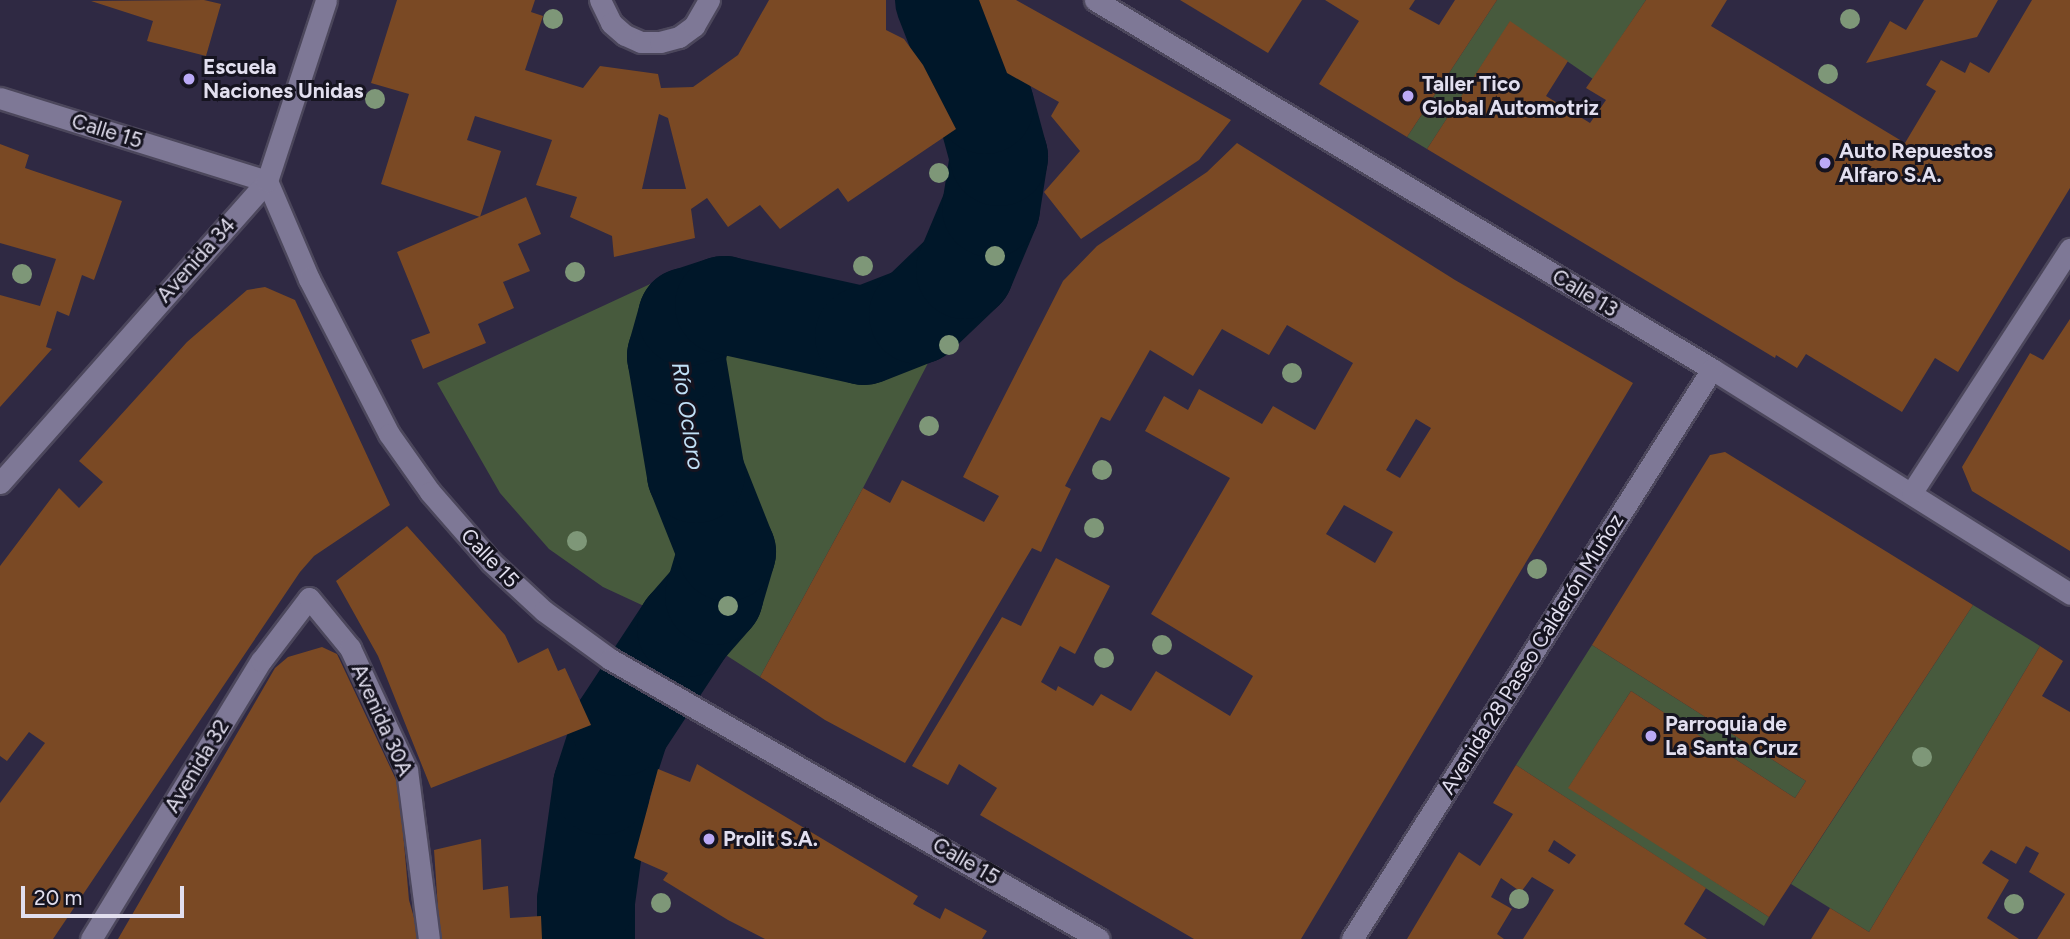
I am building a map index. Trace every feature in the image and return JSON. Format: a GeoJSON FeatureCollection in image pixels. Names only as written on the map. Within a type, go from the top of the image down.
{"type":"FeatureCollection","features":[{"type":"Feature","properties":{"kind":"street","name":"Avenida 34"},"geometry":{"type":"LineString","coordinates":[[0,483],[267,181],[326,0]]}},
{"type":"Feature","properties":{"kind":"street"},"geometry":{"type":"LineString","coordinates":[[600,0],[611,23],[625,35],[641,42],[660,42],[679,37],[694,26],[709,0]]}},
{"type":"Feature","properties":{"kind":"street","name":"Calle 13"},"geometry":{"type":"LineString","coordinates":[[1094,0],[1712,369],[1912,492],[2070,594]]}},
{"type":"Feature","properties":{"kind":"street","name":"Calle 15"},"geometry":{"type":"LineString","coordinates":[[0,97],[267,181],[309,279],[389,434],[430,492],[491,562],[544,611],[610,659],[1099,939]]}},
{"type":"Feature","properties":{"kind":"street"},"geometry":{"type":"LineString","coordinates":[[1912,492],[2070,249]]}},
{"type":"Feature","properties":{"kind":"street","name":"Avenida 28 Paseo Calderón Muñoz"},"geometry":{"type":"LineString","coordinates":[[1352,939],[1712,369]]}},
{"type":"Feature","properties":{"kind":"street","name":"Avenida 32"},"geometry":{"type":"LineString","coordinates":[[91,939],[261,661],[309,598]]}},
{"type":"Feature","properties":{"kind":"street","name":"Avenida 30A"},"geometry":{"type":"LineString","coordinates":[[309,598],[350,648],[407,770],[429,939]]}},
{"type":"Feature","properties":{"kind":"green space"},"geometry":{"type":"Polygon","coordinates":[[[1497,0],[1646,0],[1593,79],[1510,22],[1427,149],[1407,137],[1497,0]]]}},
{"type":"Feature","properties":{"kind":"green space"},"geometry":{"type":"Polygon","coordinates":[[[689,266],[660,357],[659,430],[677,501],[704,549],[701,590],[672,619],[603,587],[549,549],[500,493],[437,383],[689,266]]]}},
{"type":"Feature","properties":{"kind":"green space"},"geometry":{"type":"Polygon","coordinates":[[[940,340],[760,677],[718,650],[756,580],[756,534],[724,464],[714,384],[726,353],[763,343],[847,363],[940,340]]]}},
{"type":"Feature","properties":{"kind":"green space"},"geometry":{"type":"Polygon","coordinates":[[[1973,605],[2040,646],[1869,932],[1791,884],[1973,605]]]}},
{"type":"Feature","properties":{"kind":"green space"},"geometry":{"type":"Polygon","coordinates":[[[1592,645],[1806,781],[1795,798],[1631,691],[1569,787],[1769,917],[1764,926],[1516,765],[1592,645]]]}},
{"type":"Feature","properties":{"kind":"building"},"geometry":{"type":"Polygon","coordinates":[[[204,0],[221,4],[206,56],[147,41],[153,21],[91,1],[204,0]]]}},
{"type":"Feature","properties":{"kind":"building"},"geometry":{"type":"Polygon","coordinates":[[[397,0],[535,0],[531,12],[543,16],[525,70],[583,88],[600,66],[658,74],[661,88],[693,87],[738,55],[769,0],[886,0],[886,30],[904,39],[923,65],[956,129],[848,202],[838,188],[780,229],[760,205],[728,227],[707,198],[691,209],[695,238],[614,257],[612,236],[570,217],[577,197],[536,185],[552,140],[475,116],[467,140],[501,151],[480,217],[381,184],[409,94],[371,83],[397,0]],[[659,114],[642,189],[686,189],[668,118],[659,114]]]}},
{"type":"Feature","properties":{"kind":"building"},"geometry":{"type":"Polygon","coordinates":[[[979,0],[1016,0],[1231,120],[1199,160],[1081,239],[1044,192],[1080,151],[1051,116],[1059,102],[1007,73],[979,0]]]}},
{"type":"Feature","properties":{"kind":"building"},"geometry":{"type":"Polygon","coordinates":[[[1180,0],[1302,0],[1268,53],[1180,0]]]}},
{"type":"Feature","properties":{"kind":"building"},"geometry":{"type":"Polygon","coordinates":[[[1325,0],[1415,0],[1409,9],[1439,25],[1455,0],[1497,0],[1407,137],[1319,84],[1359,21],[1325,0]]]}},
{"type":"Feature","properties":{"kind":"building"},"geometry":{"type":"Polygon","coordinates":[[[1646,0],[1727,0],[1711,26],[1905,143],[1936,91],[1926,85],[1941,60],[1965,73],[1970,62],[1989,73],[2032,0],[2070,0],[2070,188],[1958,372],[1935,358],[1902,412],[1806,354],[1797,368],[1776,355],[1775,358],[1427,149],[1510,21],[1568,61],[1546,96],[1590,123],[1606,100],[1586,88],[1646,0]]]}},
{"type":"Feature","properties":{"kind":"building"},"geometry":{"type":"Polygon","coordinates":[[[1924,0],[1998,0],[1977,37],[1866,63],[1890,21],[1906,30],[1924,0]]]}},
{"type":"Feature","properties":{"kind":"building"},"geometry":{"type":"Polygon","coordinates":[[[1237,143],[1455,280],[1633,383],[1301,939],[1194,939],[980,815],[997,788],[959,764],[948,785],[912,766],[1002,617],[1021,626],[1056,558],[1110,586],[1075,654],[1060,646],[1041,682],[1056,691],[1058,686],[1093,706],[1101,694],[1131,711],[1156,671],[1230,716],[1253,676],[1151,614],[1230,478],[1145,431],[1164,396],[1188,410],[1199,389],[1262,424],[1273,406],[1315,430],[1353,363],[1287,325],[1269,355],[1222,329],[1193,376],[1150,350],[1110,421],[1101,417],[1065,486],[1071,489],[1041,552],[1032,548],[905,763],[825,720],[760,677],[863,488],[890,503],[902,480],[984,522],[999,496],[963,477],[1063,281],[1097,246],[1207,172],[1237,143]],[[1416,419],[1386,470],[1400,478],[1431,428],[1416,419]],[[1344,505],[1326,534],[1375,563],[1393,532],[1344,505]]]}},
{"type":"Feature","properties":{"kind":"building"},"geometry":{"type":"Polygon","coordinates":[[[0,144],[29,155],[25,168],[122,201],[94,280],[82,275],[69,316],[57,311],[46,347],[52,349],[0,407],[0,295],[40,306],[56,259],[0,243],[0,144]]]}},
{"type":"Feature","properties":{"kind":"building"},"geometry":{"type":"Polygon","coordinates":[[[526,197],[541,234],[518,244],[530,271],[503,282],[514,308],[478,324],[486,343],[423,369],[411,340],[430,333],[397,252],[526,197]]]}},
{"type":"Feature","properties":{"kind":"building"},"geometry":{"type":"Polygon","coordinates":[[[265,287],[295,300],[390,505],[314,556],[300,572],[53,939],[0,939],[0,803],[45,743],[29,732],[7,761],[0,756],[0,566],[59,488],[79,508],[103,482],[79,461],[187,342],[247,290],[265,287]]]}},
{"type":"Feature","properties":{"kind":"building"},"geometry":{"type":"Polygon","coordinates":[[[2070,319],[2070,551],[1972,491],[1962,467],[2030,353],[2043,360],[2070,319]]]}},
{"type":"Feature","properties":{"kind":"building"},"geometry":{"type":"Polygon","coordinates":[[[1725,452],[1973,605],[1769,917],[1568,788],[1631,691],[1795,798],[1806,781],[1592,645],[1710,455],[1725,452]]]}},
{"type":"Feature","properties":{"kind":"building"},"geometry":{"type":"Polygon","coordinates":[[[407,526],[505,635],[518,663],[548,648],[558,671],[565,668],[591,725],[431,788],[378,656],[336,581],[407,526]]]}},
{"type":"Feature","properties":{"kind":"building"},"geometry":{"type":"Polygon","coordinates":[[[2040,646],[2063,661],[2042,696],[2070,712],[2070,939],[2037,939],[2065,894],[2029,872],[2039,853],[2026,846],[2016,864],[1991,850],[1982,863],[2009,880],[1987,918],[2019,939],[1811,939],[1830,908],[1869,932],[2040,646]]]}},
{"type":"Feature","properties":{"kind":"building"},"geometry":{"type":"Polygon","coordinates":[[[322,647],[337,654],[399,786],[409,900],[420,939],[118,939],[275,668],[288,657],[322,647]]]}},
{"type":"Feature","properties":{"kind":"building"},"geometry":{"type":"Polygon","coordinates":[[[697,764],[918,896],[913,904],[940,919],[945,908],[987,931],[982,939],[765,939],[728,920],[663,880],[668,873],[634,858],[658,769],[690,782],[697,764]]]}},
{"type":"Feature","properties":{"kind":"building"},"geometry":{"type":"Polygon","coordinates":[[[1516,765],[1706,888],[1684,924],[1707,939],[1523,939],[1554,890],[1532,877],[1521,892],[1501,878],[1491,897],[1512,909],[1497,934],[1504,939],[1407,939],[1459,852],[1480,866],[1513,814],[1493,803],[1516,765]],[[1554,840],[1548,851],[1569,864],[1576,855],[1554,840]]]}},
{"type":"Feature","properties":{"kind":"building"},"geometry":{"type":"Polygon","coordinates":[[[481,839],[483,890],[508,886],[510,918],[541,916],[542,939],[440,939],[434,850],[481,839]]]}},
{"type":"Feature","properties":{"kind":"waterway","name":"Río Ocloro"},"geometry":{"type":"LineString","coordinates":[[586,939],[586,901],[602,786],[621,727],[686,628],[714,596],[727,552],[696,474],[676,356],[687,317],[724,305],[864,336],[918,315],[965,270],[991,208],[999,157],[985,105],[944,0]]}},
{"type":"Feature","properties":{"kind":"place","name":"Escuela Naciones Unidas"},"geometry":{"type":"Point","coordinates":[189,79]}},
{"type":"Feature","properties":{"kind":"place","name":"Taller Tico Global Automotriz"},"geometry":{"type":"Point","coordinates":[1408,96]}},
{"type":"Feature","properties":{"kind":"place","name":"Auto Repuestos Alfaro S.A."},"geometry":{"type":"Point","coordinates":[1825,163]}},
{"type":"Feature","properties":{"kind":"place","name":"Parroquia de La Santa Cruz"},"geometry":{"type":"Point","coordinates":[1651,736]}},
{"type":"Feature","properties":{"kind":"place","name":"Prolit S.A."},"geometry":{"type":"Point","coordinates":[709,839]}}]}
